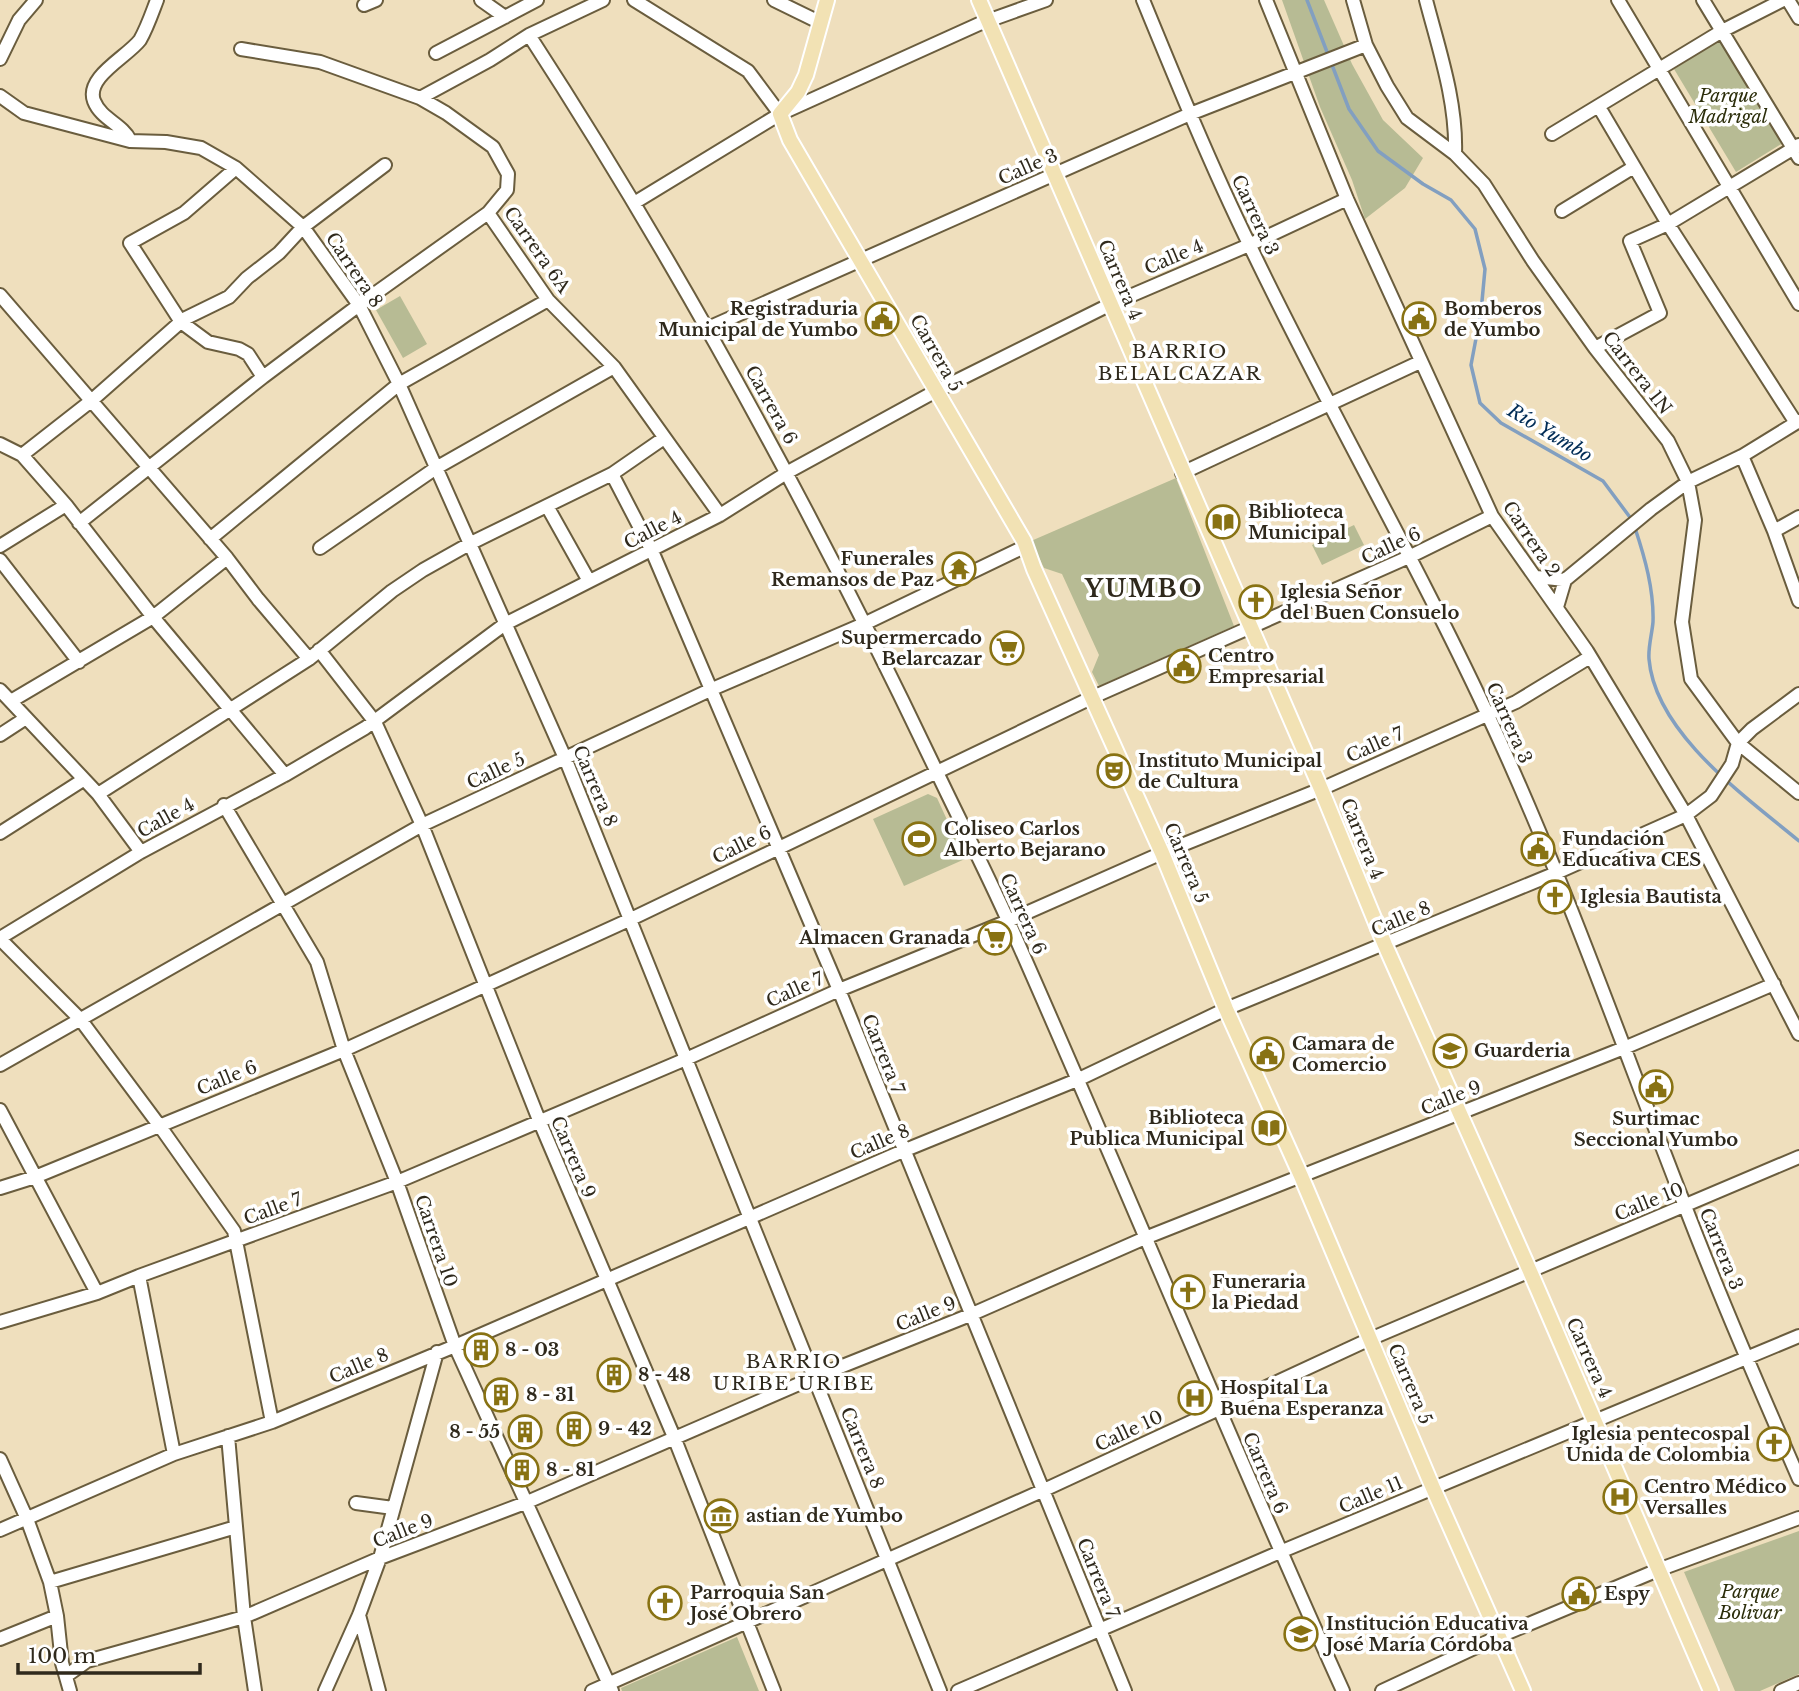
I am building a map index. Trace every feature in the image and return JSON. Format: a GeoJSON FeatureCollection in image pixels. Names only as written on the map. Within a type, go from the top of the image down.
{"type":"FeatureCollection","features":[{"type":"Feature","properties":{"kind":"main road"},"geometry":{"type":"LineString","coordinates":[[780,114],[798,92],[813,53],[827,0]]}},
{"type":"Feature","properties":{"kind":"main road","name":"Carrera 4"},"geometry":{"type":"LineString","coordinates":[[979,0],[1321,789],[1385,945],[1529,1269],[1711,1691]]}},
{"type":"Feature","properties":{"kind":"main road","name":"Carrera 5"},"geometry":{"type":"LineString","coordinates":[[780,114],[790,141],[1026,546],[1162,853],[1226,1009],[1301,1176],[1433,1488],[1524,1691]]}},
{"type":"Feature","properties":{"kind":"street"},"geometry":{"type":"LineString","coordinates":[[0,59],[6,37],[36,0]]}},
{"type":"Feature","properties":{"kind":"street"},"geometry":{"type":"LineString","coordinates":[[130,141],[126,134],[102,114],[93,99],[93,88],[98,78],[140,39],[157,0]]}},
{"type":"Feature","properties":{"kind":"street"},"geometry":{"type":"LineString","coordinates":[[481,0],[505,18]]}},
{"type":"Feature","properties":{"kind":"street"},"geometry":{"type":"LineString","coordinates":[[436,53],[537,0]]}},
{"type":"Feature","properties":{"kind":"street"},"geometry":{"type":"LineString","coordinates":[[420,98],[490,60],[529,35],[603,0]]}},
{"type":"Feature","properties":{"kind":"street"},"geometry":{"type":"LineString","coordinates":[[634,0],[748,71],[780,114]]}},
{"type":"Feature","properties":{"kind":"street"},"geometry":{"type":"LineString","coordinates":[[774,0],[821,23]]}},
{"type":"Feature","properties":{"kind":"street"},"geometry":{"type":"LineString","coordinates":[[634,203],[780,114],[988,20],[1046,0]]}},
{"type":"Feature","properties":{"kind":"street","name":"Carrera 3"},"geometry":{"type":"LineString","coordinates":[[1143,0],[1190,114],[1249,245],[1329,405],[1411,556],[1487,714],[1567,895],[1685,1206],[1799,1479]]}},
{"type":"Feature","properties":{"kind":"street","name":"Carrera 2"},"geometry":{"type":"LineString","coordinates":[[1266,0],[1347,199],[1492,516],[1590,657],[1686,815],[1799,1033]]}},
{"type":"Feature","properties":{"kind":"street","name":"Carrera 1N"},"geometry":{"type":"LineString","coordinates":[[1353,0],[1363,46],[1407,118],[1455,154],[1484,184],[1595,348],[1668,441],[1688,482],[1695,520],[1682,622],[1691,679],[1738,743],[1799,793]]}},
{"type":"Feature","properties":{"kind":"street"},"geometry":{"type":"LineString","coordinates":[[1426,0],[1456,128],[1455,154]]}},
{"type":"Feature","properties":{"kind":"street"},"geometry":{"type":"LineString","coordinates":[[1618,0],[1799,304]]}},
{"type":"Feature","properties":{"kind":"street"},"geometry":{"type":"LineString","coordinates":[[1595,348],[1660,313],[1630,241],[1668,224],[1729,186],[1797,151],[1703,0]]}},
{"type":"Feature","properties":{"kind":"street"},"geometry":{"type":"LineString","coordinates":[[1552,134],[1722,31],[1785,0],[1799,18]]}},
{"type":"Feature","properties":{"kind":"street","name":"Carrera 6"},"geometry":{"type":"LineString","coordinates":[[529,35],[708,328],[788,472],[866,623],[1008,921],[1280,1552],[1343,1691]]}},
{"type":"Feature","properties":{"kind":"street","name":"Calle 3"},"geometry":{"type":"LineString","coordinates":[[708,328],[1190,114],[1363,46]]}},
{"type":"Feature","properties":{"kind":"street","name":"Carrera 6A"},"geometry":{"type":"LineString","coordinates":[[241,49],[320,62],[420,98],[493,147],[508,174],[508,190],[488,213],[548,300],[614,367],[720,515]]}},
{"type":"Feature","properties":{"kind":"street","name":"Carrera 8"},"geometry":{"type":"LineString","coordinates":[[1,97],[24,113],[130,141],[166,142],[201,148],[236,167],[303,227],[359,305],[399,384],[565,758],[940,1691]]}},
{"type":"Feature","properties":{"kind":"street"},"geometry":{"type":"LineString","coordinates":[[1557,607],[1565,580],[1651,509],[1688,482],[1742,456],[1798,422],[1668,224],[1599,107]]}},
{"type":"Feature","properties":{"kind":"street"},"geometry":{"type":"LineString","coordinates":[[22,455],[91,401],[181,322],[229,297],[247,278],[279,253],[303,227],[385,165]]}},
{"type":"Feature","properties":{"kind":"street"},"geometry":{"type":"LineString","coordinates":[[236,167],[184,213],[130,243],[181,322],[208,342],[239,349],[248,354],[263,377]]}},
{"type":"Feature","properties":{"kind":"street"},"geometry":{"type":"LineString","coordinates":[[1562,211],[1634,167]]}},
{"type":"Feature","properties":{"kind":"street","name":"Calle 4"},"geometry":{"type":"LineString","coordinates":[[0,938],[141,852],[224,805],[285,775],[375,722],[505,624],[720,515],[788,472],[936,391],[1109,304],[1249,245],[1347,199]]}},
{"type":"Feature","properties":{"kind":"street"},"geometry":{"type":"LineString","coordinates":[[79,523],[263,377],[488,213]]}},
{"type":"Feature","properties":{"kind":"street","name":"Carrera 9"},"geometry":{"type":"LineString","coordinates":[[0,295],[227,558],[258,599],[314,654],[375,722],[422,825],[484,986],[674,1437],[774,1691]]}},
{"type":"Feature","properties":{"kind":"street"},"geometry":{"type":"LineString","coordinates":[[210,539],[399,384],[548,300]]}},
{"type":"Feature","properties":{"kind":"street"},"geometry":{"type":"LineString","coordinates":[[1182,473],[1420,362]]}},
{"type":"Feature","properties":{"kind":"street"},"geometry":{"type":"LineString","coordinates":[[320,548],[436,468],[614,367]]}},
{"type":"Feature","properties":{"kind":"street"},"geometry":{"type":"LineString","coordinates":[[98,794],[231,711],[314,654],[392,591],[471,543],[612,474],[664,438]]}},
{"type":"Feature","properties":{"kind":"street"},"geometry":{"type":"LineString","coordinates":[[0,444],[22,455],[66,505],[153,617],[285,775]]}},
{"type":"Feature","properties":{"kind":"street"},"geometry":{"type":"LineString","coordinates":[[1742,456],[1798,594]]}},
{"type":"Feature","properties":{"kind":"street","name":"Carrera 7"},"geometry":{"type":"LineString","coordinates":[[612,474],[652,551],[839,990],[1125,1691]]}},
{"type":"Feature","properties":{"kind":"street"},"geometry":{"type":"LineString","coordinates":[[0,546],[66,505]]}},
{"type":"Feature","properties":{"kind":"street"},"geometry":{"type":"LineString","coordinates":[[547,506],[589,581]]}},
{"type":"Feature","properties":{"kind":"street","name":"Calle 6"},"geometry":{"type":"LineString","coordinates":[[0,1188],[35,1177],[344,1050],[631,919],[1093,697],[1411,556],[1492,516]]}},
{"type":"Feature","properties":{"kind":"street"},"geometry":{"type":"LineString","coordinates":[[1774,531],[1799,517]]}},
{"type":"Feature","properties":{"kind":"street","name":"Calle 5"},"geometry":{"type":"LineString","coordinates":[[0,1065],[422,825],[709,690],[866,623],[1026,546]]}},
{"type":"Feature","properties":{"kind":"street"},"geometry":{"type":"LineString","coordinates":[[11,701],[153,617],[227,558]]}},
{"type":"Feature","properties":{"kind":"street"},"geometry":{"type":"LineString","coordinates":[[0,560],[79,662]]}},
{"type":"Feature","properties":{"kind":"street"},"geometry":{"type":"LineString","coordinates":[[1536,577],[1565,580]]}},
{"type":"Feature","properties":{"kind":"street","name":"Calle 7"},"geometry":{"type":"LineString","coordinates":[[0,1322],[97,1293],[397,1182],[839,990],[1008,921],[1162,853],[1321,789],[1539,689],[1590,657]]}},
{"type":"Feature","properties":{"kind":"street"},"geometry":{"type":"LineString","coordinates":[[0,690],[98,794],[141,852]]}},
{"type":"Feature","properties":{"kind":"street"},"geometry":{"type":"LineString","coordinates":[[1738,743],[1752,729],[1799,694]]}},
{"type":"Feature","properties":{"kind":"street"},"geometry":{"type":"LineString","coordinates":[[0,735],[26,718]]}},
{"type":"Feature","properties":{"kind":"street","name":"Calle 8"},"geometry":{"type":"LineString","coordinates":[[0,1530],[174,1454],[272,1422],[454,1346],[903,1151],[1077,1080],[1226,1009],[1556,873],[1686,815],[1711,796],[1732,764],[1738,743]]}},
{"type":"Feature","properties":{"kind":"street"},"geometry":{"type":"LineString","coordinates":[[0,833],[83,780]]}},
{"type":"Feature","properties":{"kind":"street","name":"Carrera 10"},"geometry":{"type":"LineString","coordinates":[[224,805],[317,962],[344,1050],[397,1182],[454,1346],[610,1687]]}},
{"type":"Feature","properties":{"kind":"street"},"geometry":{"type":"LineString","coordinates":[[0,938],[80,1019],[227,1220],[236,1241],[272,1422]]}},
{"type":"Feature","properties":{"kind":"street","name":"Calle 9"},"geometry":{"type":"LineString","coordinates":[[66,1675],[87,1661],[244,1617],[380,1558],[525,1503],[815,1377],[970,1315],[1144,1238],[1624,1048],[1774,984]]}},
{"type":"Feature","properties":{"kind":"street"},"geometry":{"type":"LineString","coordinates":[[0,1111],[97,1293]]}},
{"type":"Feature","properties":{"kind":"street","name":"Calle 10"},"geometry":{"type":"LineString","coordinates":[[592,1691],[610,1687],[746,1621],[1044,1490],[1370,1339],[1529,1269],[1799,1157]]}},
{"type":"Feature","properties":{"kind":"street"},"geometry":{"type":"LineString","coordinates":[[139,1276],[174,1454]]}},
{"type":"Feature","properties":{"kind":"street","name":"Calle 11"},"geometry":{"type":"LineString","coordinates":[[958,1691],[1280,1552],[1799,1336]]}},
{"type":"Feature","properties":{"kind":"street"},"geometry":{"type":"LineString","coordinates":[[325,1691],[359,1615],[380,1558],[437,1352]]}},
{"type":"Feature","properties":{"kind":"street"},"geometry":{"type":"LineString","coordinates":[[228,1436],[244,1617],[255,1691]]}},
{"type":"Feature","properties":{"kind":"street"},"geometry":{"type":"LineString","coordinates":[[0,1459],[27,1519],[50,1582],[70,1691]]}},
{"type":"Feature","properties":{"kind":"street"},"geometry":{"type":"LineString","coordinates":[[356,1503],[393,1508]]}},
{"type":"Feature","properties":{"kind":"street"},"geometry":{"type":"LineString","coordinates":[[1382,1691],[1500,1636],[1658,1570],[1799,1518]]}},
{"type":"Feature","properties":{"kind":"street"},"geometry":{"type":"LineString","coordinates":[[50,1582],[236,1527]]}},
{"type":"Feature","properties":{"kind":"street"},"geometry":{"type":"LineString","coordinates":[[359,1615],[379,1691]]}},
{"type":"Feature","properties":{"kind":"street"},"geometry":{"type":"LineString","coordinates":[[0,1639],[57,1616]]}},
{"type":"Feature","properties":{"kind":"street"},"geometry":{"type":"LineString","coordinates":[[61,1651],[87,1661]]}},
{"type":"Feature","properties":{"kind":"street"},"geometry":{"type":"LineString","coordinates":[[1781,1691],[1799,1684]]}},
{"type":"Feature","properties":{"kind":"green space"},"geometry":{"type":"Polygon","coordinates":[[[1282,0],[1324,0],[1352,64],[1383,120],[1423,158],[1405,188],[1365,219],[1352,180],[1320,107],[1282,0]]]}},
{"type":"Feature","properties":{"kind":"green space","name":"Parque Madrigal"},"geometry":{"type":"Polygon","coordinates":[[[1720,40],[1783,143],[1736,172],[1674,69],[1720,40]]]}},
{"type":"Feature","properties":{"kind":"green space"},"geometry":{"type":"Polygon","coordinates":[[[400,296],[427,344],[403,358],[376,310],[400,296]]]}},
{"type":"Feature","properties":{"kind":"green space"},"geometry":{"type":"Polygon","coordinates":[[[1176,478],[1234,626],[1099,686],[1092,672],[1099,655],[1062,574],[1044,568],[1031,541],[1176,478]]]}},
{"type":"Feature","properties":{"kind":"green space"},"geometry":{"type":"Polygon","coordinates":[[[1354,525],[1364,545],[1322,565],[1312,545],[1354,525]]]}},
{"type":"Feature","properties":{"kind":"green space","name":"Coliseo Carlos Alberto Bejarano"},"geometry":{"type":"Polygon","coordinates":[[[928,794],[937,798],[965,859],[904,886],[873,819],[928,794]]]}},
{"type":"Feature","properties":{"kind":"green space","name":"Parque Bolivar"},"geometry":{"type":"Polygon","coordinates":[[[1799,1531],[1799,1674],[1760,1691],[1735,1691],[1684,1572],[1799,1531]]]}},
{"type":"Feature","properties":{"kind":"green space"},"geometry":{"type":"Polygon","coordinates":[[[737,1637],[759,1691],[622,1691],[621,1688],[737,1637]]]}},
{"type":"Feature","properties":{"kind":"waterway","name":"Río Yumbo"},"geometry":{"type":"LineString","coordinates":[[1307,0],[1349,109],[1378,151],[1423,184],[1451,200],[1475,229],[1485,269],[1481,312],[1471,365],[1480,403],[1501,423],[1603,481],[1632,520]]}},
{"type":"Feature","properties":{"kind":"waterway","name":"Río Yumbo"},"geometry":{"type":"LineString","coordinates":[[1635,528],[1652,598],[1653,622],[1649,659],[1655,686],[1668,712],[1685,738],[1706,761],[1799,841]]}},
{"type":"Feature","properties":{"kind":"place","name":"Registraduria Municipal de Yumbo"},"geometry":{"type":"Point","coordinates":[882,319]}},
{"type":"Feature","properties":{"kind":"place","name":"Bomberos de Yumbo"},"geometry":{"type":"Point","coordinates":[1419,319]}},
{"type":"Feature","properties":{"kind":"place","name":"Biblioteca Municipal"},"geometry":{"type":"Point","coordinates":[1223,522]}},
{"type":"Feature","properties":{"kind":"place","name":"Funerales Remansos de Paz"},"geometry":{"type":"Point","coordinates":[959,569]}},
{"type":"Feature","properties":{"kind":"place","name":"Iglesia Señor del Buen Consuelo"},"geometry":{"type":"Point","coordinates":[1256,602]}},
{"type":"Feature","properties":{"kind":"place","name":"Supermercado Belarcazar"},"geometry":{"type":"Point","coordinates":[1007,648]}},
{"type":"Feature","properties":{"kind":"place","name":"Centro Empresarial"},"geometry":{"type":"Point","coordinates":[1184,666]}},
{"type":"Feature","properties":{"kind":"place","name":"Instituto Municipal de Cultura"},"geometry":{"type":"Point","coordinates":[1114,771]}},
{"type":"Feature","properties":{"kind":"place","name":"Coliseo Carlos Alberto Bejarano"},"geometry":{"type":"Point","coordinates":[919,839]}},
{"type":"Feature","properties":{"kind":"place","name":"Fundación Educativa CES"},"geometry":{"type":"Point","coordinates":[1538,849]}},
{"type":"Feature","properties":{"kind":"place","name":"Iglesia Bautista"},"geometry":{"type":"Point","coordinates":[1555,897]}},
{"type":"Feature","properties":{"kind":"place","name":"Almacen Granada"},"geometry":{"type":"Point","coordinates":[995,938]}},
{"type":"Feature","properties":{"kind":"place","name":"Guarderia"},"geometry":{"type":"Point","coordinates":[1450,1051]}},
{"type":"Feature","properties":{"kind":"place","name":"Camara de Comercio"},"geometry":{"type":"Point","coordinates":[1267,1054]}},
{"type":"Feature","properties":{"kind":"place","name":"Surtimac Seccional Yumbo"},"geometry":{"type":"Point","coordinates":[1656,1087]}},
{"type":"Feature","properties":{"kind":"place","name":"Biblioteca Publica Municipal"},"geometry":{"type":"Point","coordinates":[1269,1128]}},
{"type":"Feature","properties":{"kind":"place","name":"Funeraria la Piedad"},"geometry":{"type":"Point","coordinates":[1188,1292]}},
{"type":"Feature","properties":{"kind":"place","name":"8 - 03"},"geometry":{"type":"Point","coordinates":[481,1350]}},
{"type":"Feature","properties":{"kind":"place","name":"8 - 48"},"geometry":{"type":"Point","coordinates":[614,1375]}},
{"type":"Feature","properties":{"kind":"place","name":"8 - 31"},"geometry":{"type":"Point","coordinates":[501,1395]}},
{"type":"Feature","properties":{"kind":"place","name":"Hospital La Buena Esperanza"},"geometry":{"type":"Point","coordinates":[1195,1398]}},
{"type":"Feature","properties":{"kind":"place","name":"9 - 42"},"geometry":{"type":"Point","coordinates":[574,1429]}},
{"type":"Feature","properties":{"kind":"place","name":"8 - 55"},"geometry":{"type":"Point","coordinates":[525,1432]}},
{"type":"Feature","properties":{"kind":"place","name":"Iglesia pentecospal Unida de Colombia"},"geometry":{"type":"Point","coordinates":[1774,1444]}},
{"type":"Feature","properties":{"kind":"place","name":"8 - 81"},"geometry":{"type":"Point","coordinates":[522,1470]}},
{"type":"Feature","properties":{"kind":"place","name":"Centro Médico Versalles"},"geometry":{"type":"Point","coordinates":[1620,1497]}},
{"type":"Feature","properties":{"kind":"place","name":"astian de Yumbo"},"geometry":{"type":"Point","coordinates":[721,1516]}},
{"type":"Feature","properties":{"kind":"place","name":"Espy"},"geometry":{"type":"Point","coordinates":[1579,1594]}},
{"type":"Feature","properties":{"kind":"place","name":"Parroquia San José Obrero"},"geometry":{"type":"Point","coordinates":[665,1603]}},
{"type":"Feature","properties":{"kind":"place","name":"Institución Educativa José María Córdoba"},"geometry":{"type":"Point","coordinates":[1301,1634]}},
{"type":"Feature","properties":{"kind":"district","name":"BARRIO BELALCAZAR"},"geometry":{"type":"Point","coordinates":[1180,362]}},
{"type":"Feature","properties":{"kind":"district","name":"YUMBO"},"geometry":{"type":"Point","coordinates":[1144,588]}},
{"type":"Feature","properties":{"kind":"district","name":"BARRIO URIBE URIBE"},"geometry":{"type":"Point","coordinates":[794,1372]}}]}
